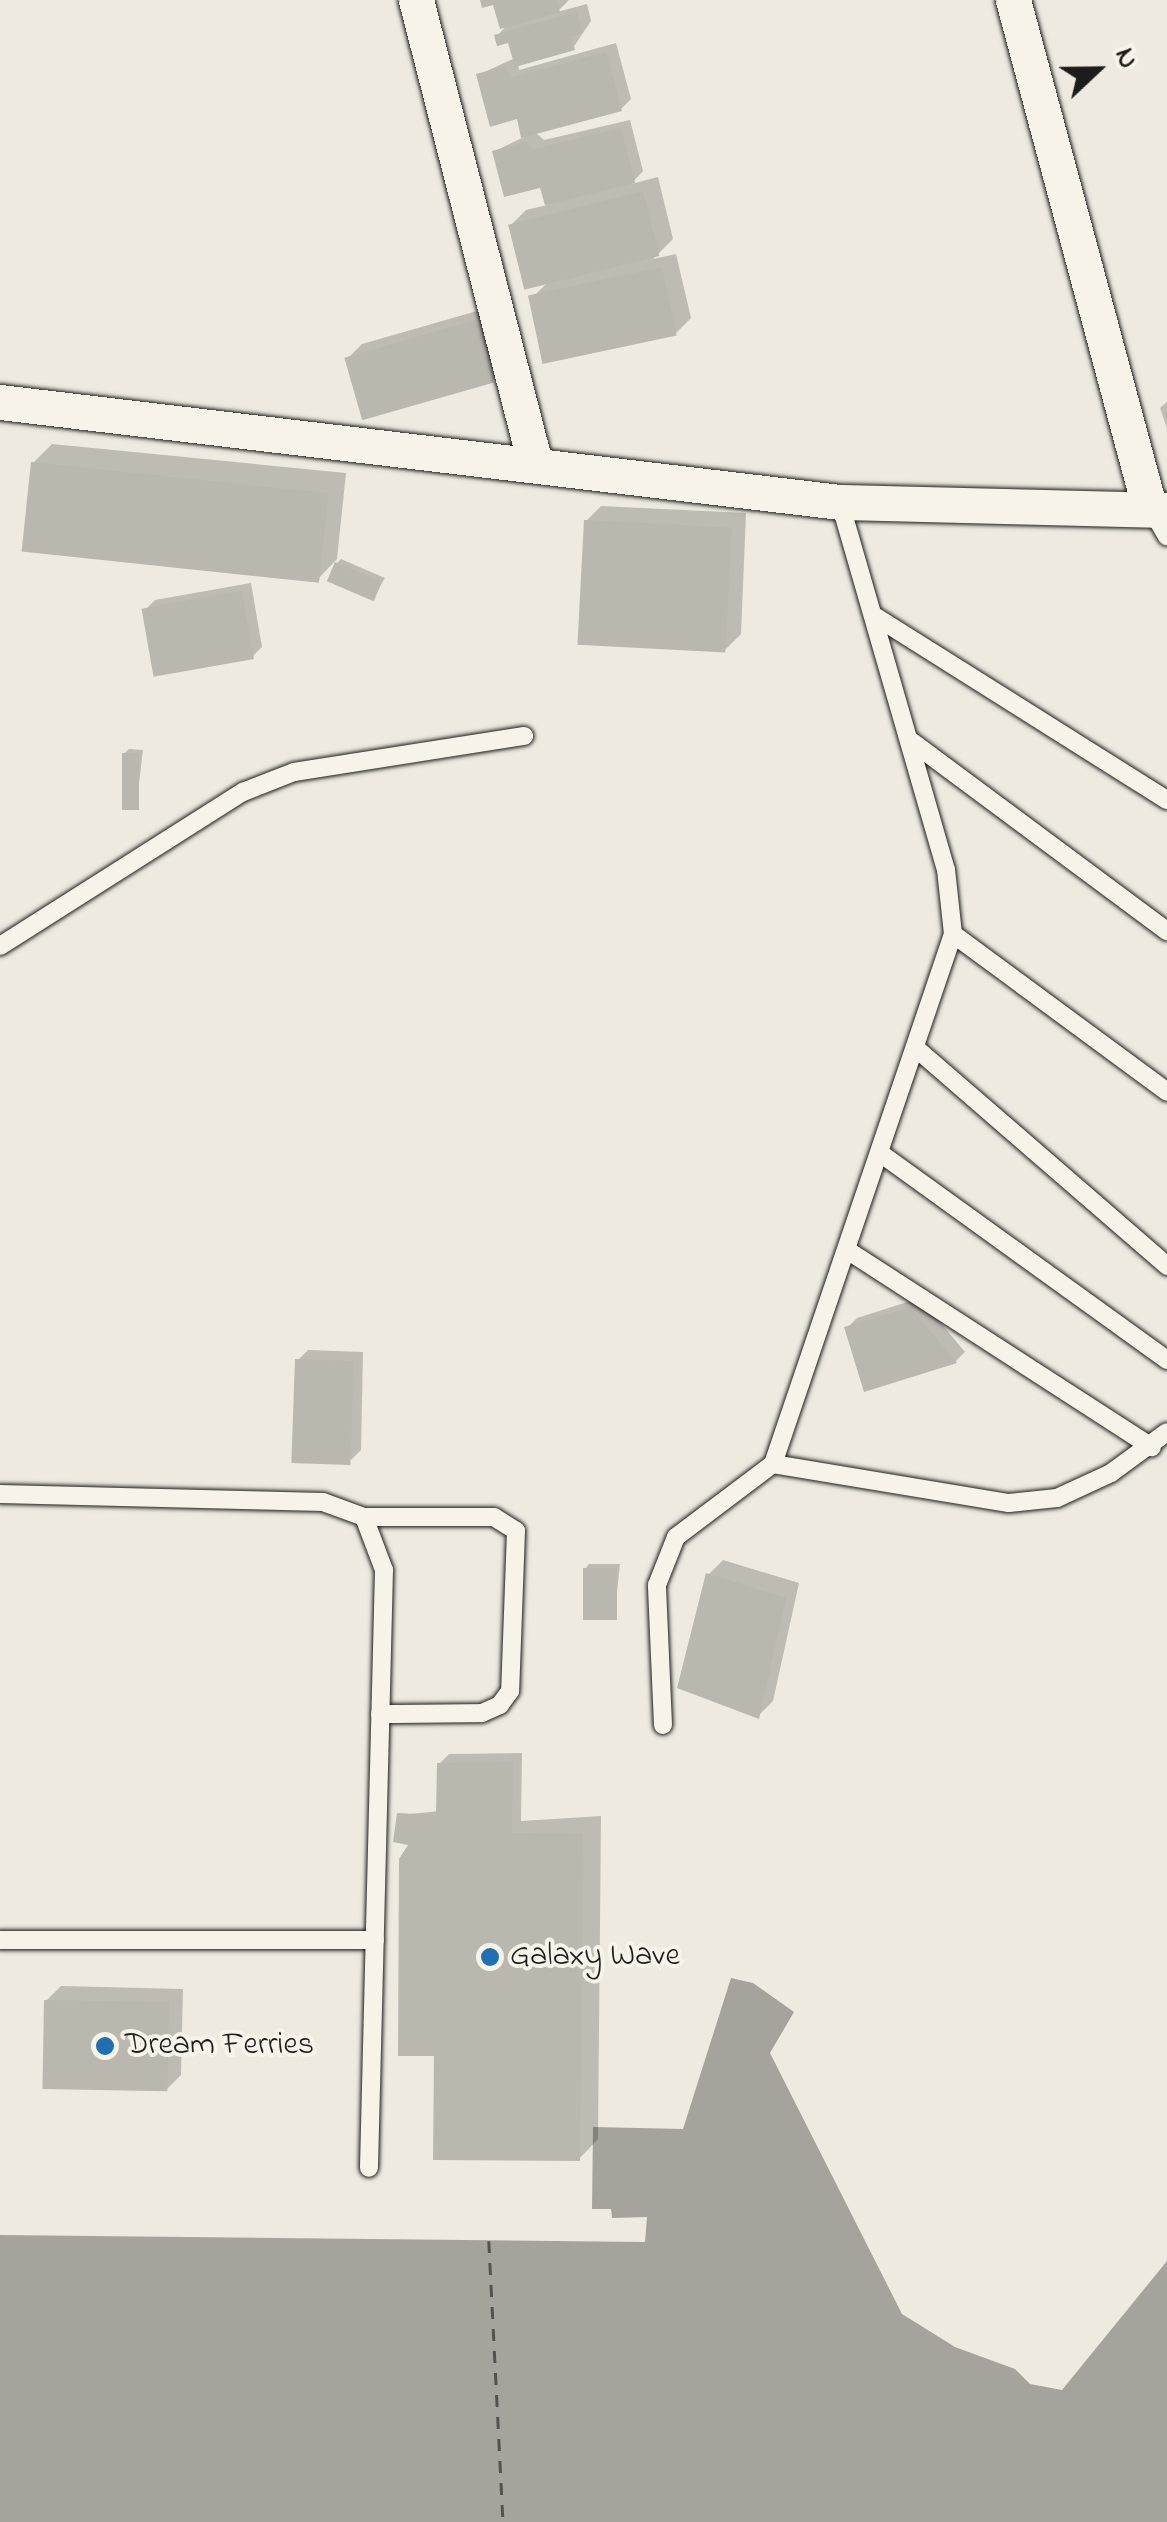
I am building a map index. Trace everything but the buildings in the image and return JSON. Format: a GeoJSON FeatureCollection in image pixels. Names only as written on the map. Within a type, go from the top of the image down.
{"type":"FeatureCollection","features":[{"type":"Feature","properties":{"kind":"street"},"geometry":{"type":"LineString","coordinates":[[416,0],[535,464]]}},
{"type":"Feature","properties":{"kind":"street"},"geometry":{"type":"LineString","coordinates":[[0,402],[840,502],[1158,508],[1014,0]]}},
{"type":"Feature","properties":{"kind":"lane"},"geometry":{"type":"LineString","coordinates":[[664,1725],[657,1585],[676,1536],[773,1464],[918,1050],[953,934],[946,870],[840,502]]}},
{"type":"Feature","properties":{"kind":"lane"},"geometry":{"type":"LineString","coordinates":[[1158,508],[1167,537]]}},
{"type":"Feature","properties":{"kind":"lane"},"geometry":{"type":"LineString","coordinates":[[874,615],[1167,800]]}},
{"type":"Feature","properties":{"kind":"lane"},"geometry":{"type":"LineString","coordinates":[[0,946],[244,792],[294,772],[524,736]]}},
{"type":"Feature","properties":{"kind":"lane"},"geometry":{"type":"LineString","coordinates":[[911,741],[1167,931]]}},
{"type":"Feature","properties":{"kind":"lane"},"geometry":{"type":"LineString","coordinates":[[953,934],[1167,1092]]}},
{"type":"Feature","properties":{"kind":"lane"},"geometry":{"type":"LineString","coordinates":[[918,1050],[1167,1266]]}},
{"type":"Feature","properties":{"kind":"lane"},"geometry":{"type":"LineString","coordinates":[[880,1153],[1167,1360]]}},
{"type":"Feature","properties":{"kind":"lane"},"geometry":{"type":"LineString","coordinates":[[847,1250],[1152,1447]]}},
{"type":"Feature","properties":{"kind":"lane"},"geometry":{"type":"LineString","coordinates":[[773,1464],[1009,1503],[1057,1498],[1152,1447],[1167,1432]]}},
{"type":"Feature","properties":{"kind":"lane"},"geometry":{"type":"LineString","coordinates":[[0,1494],[324,1502],[364,1517],[494,1516],[516,1530],[510,1691],[500,1705],[482,1712],[380,1714]]}},
{"type":"Feature","properties":{"kind":"lane"},"geometry":{"type":"LineString","coordinates":[[364,1517],[384,1570],[369,2168]]}},
{"type":"Feature","properties":{"kind":"lane"},"geometry":{"type":"LineString","coordinates":[[0,1940],[376,1940]]}},
{"type":"Feature","properties":{"kind":"shaded area"},"geometry":{"type":"Polygon","coordinates":[[[731,1978],[753,1983],[794,2012],[770,2053],[902,2314],[955,2347],[1015,2369],[1030,2384],[1062,2390],[1167,2261],[1167,2522],[0,2522],[0,2235],[645,2242],[647,2217],[612,2218],[611,2209],[592,2209],[593,2127],[683,2129],[731,1978]]]}},
{"type":"Feature","properties":{"kind":"ferry route"},"geometry":{"type":"LineString","coordinates":[[489,2241],[503,2522]]}},
{"type":"Feature","properties":{"kind":"place","name":"Galaxy Wave"},"geometry":{"type":"Point","coordinates":[490,1957]}},
{"type":"Feature","properties":{"kind":"place","name":"Dream Ferries"},"geometry":{"type":"Point","coordinates":[105,2046]}}]}
